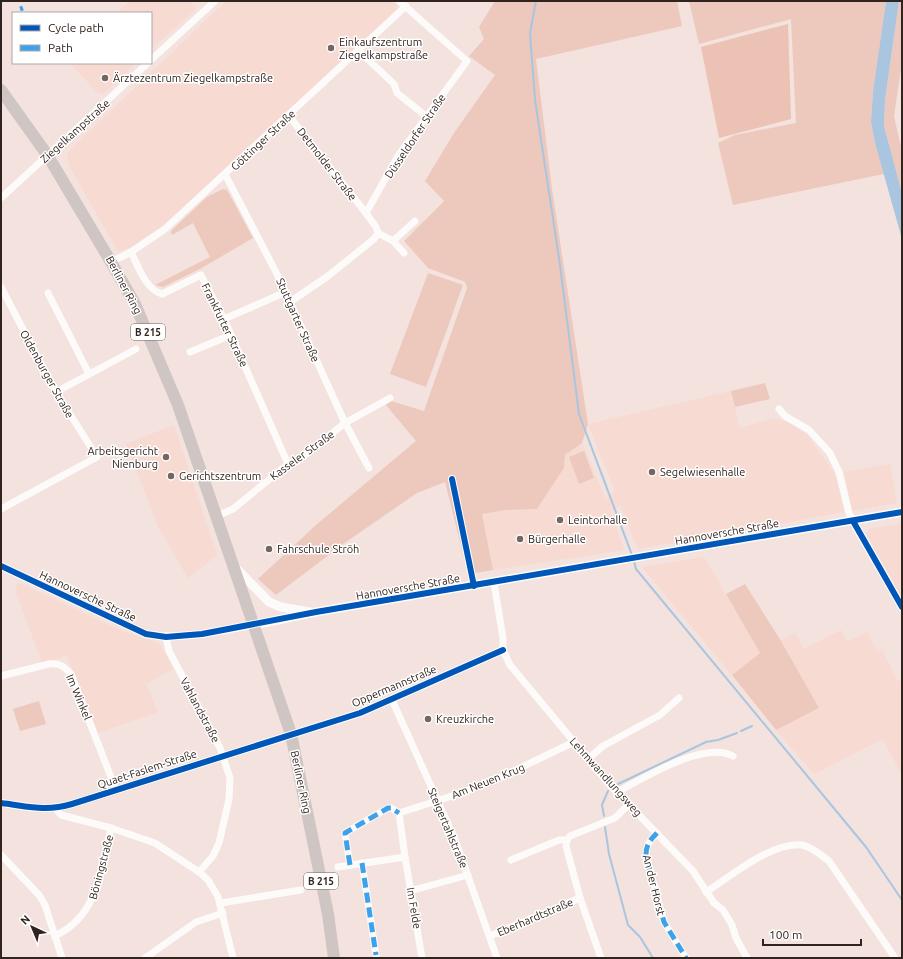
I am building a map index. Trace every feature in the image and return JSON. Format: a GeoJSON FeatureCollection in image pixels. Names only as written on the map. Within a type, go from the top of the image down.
{"type":"FeatureCollection","features":[{"type":"Feature","properties":{"kind":"main road","name":"Berliner Ring"},"geometry":{"type":"LineString","coordinates":[[1,90],[48,156],[78,203],[135,304],[156,350],[178,405],[291,734],[328,914],[334,958]]}},
{"type":"Feature","properties":{"kind":"street"},"geometry":{"type":"LineString","coordinates":[[152,59],[215,1]]}},
{"type":"Feature","properties":{"kind":"street"},"geometry":{"type":"LineString","coordinates":[[400,1],[406,6]]}},
{"type":"Feature","properties":{"kind":"street","name":"Göttinger Straße"},"geometry":{"type":"LineString","coordinates":[[111,262],[131,252],[165,229],[289,116],[406,6]]}},
{"type":"Feature","properties":{"kind":"street","name":"Düsseldorfer Straße"},"geometry":{"type":"LineString","coordinates":[[366,213],[398,156],[468,61],[406,6]]}},
{"type":"Feature","properties":{"kind":"street"},"geometry":{"type":"LineString","coordinates":[[358,50],[394,84],[397,93],[427,117]]}},
{"type":"Feature","properties":{"kind":"street","name":"Ziegelkampstraße"},"geometry":{"type":"LineString","coordinates":[[1,198],[147,64]]}},
{"type":"Feature","properties":{"kind":"street","name":"Detmolder Straße"},"geometry":{"type":"LineString","coordinates":[[289,116],[366,213]]}},
{"type":"Feature","properties":{"kind":"street","name":"Stuttgarter Straße"},"geometry":{"type":"LineString","coordinates":[[225,174],[286,292],[345,423],[369,468]]}},
{"type":"Feature","properties":{"kind":"street"},"geometry":{"type":"LineString","coordinates":[[366,213],[376,227],[378,233],[393,240],[404,253]]}},
{"type":"Feature","properties":{"kind":"street"},"geometry":{"type":"LineString","coordinates":[[393,240],[415,221]]}},
{"type":"Feature","properties":{"kind":"street"},"geometry":{"type":"LineString","coordinates":[[290,302],[328,276],[374,239],[378,233]]}},
{"type":"Feature","properties":{"kind":"street","name":"Frankfurter Straße"},"geometry":{"type":"LineString","coordinates":[[131,252],[148,283],[155,292],[162,294],[201,275],[224,319],[288,464]]}},
{"type":"Feature","properties":{"kind":"street","name":"Oldenburger Straße"},"geometry":{"type":"LineString","coordinates":[[1,288],[56,392],[97,458],[1,509]]}},
{"type":"Feature","properties":{"kind":"street"},"geometry":{"type":"LineString","coordinates":[[224,319],[286,292]]}},
{"type":"Feature","properties":{"kind":"street"},"geometry":{"type":"LineString","coordinates":[[48,293],[89,374]]}},
{"type":"Feature","properties":{"kind":"street"},"geometry":{"type":"LineString","coordinates":[[190,352],[231,335]]}},
{"type":"Feature","properties":{"kind":"street"},"geometry":{"type":"LineString","coordinates":[[56,392],[136,349]]}},
{"type":"Feature","properties":{"kind":"street","name":"Kasseler Straße"},"geometry":{"type":"LineString","coordinates":[[217,516],[233,509],[288,464],[296,462],[345,423],[390,398]]}},
{"type":"Feature","properties":{"kind":"street"},"geometry":{"type":"LineString","coordinates":[[779,410],[785,416],[809,430],[830,454],[840,472],[853,521],[902,607]]}},
{"type":"Feature","properties":{"kind":"street","name":"Hannoversche Straße"},"geometry":{"type":"LineString","coordinates":[[1,566],[120,623],[146,634],[166,637],[202,634],[316,612],[494,583],[902,512]]}},
{"type":"Feature","properties":{"kind":"street","name":"Berliner Ring"},"geometry":{"type":"LineString","coordinates":[[234,566],[269,602],[281,607],[316,612]]}},
{"type":"Feature","properties":{"kind":"street","name":"Lehmwandlungsweg"},"geometry":{"type":"LineString","coordinates":[[494,583],[503,638],[503,650],[510,665],[617,792],[693,871],[714,903],[723,910],[732,925],[736,938],[747,958]]}},
{"type":"Feature","properties":{"kind":"street","name":"Vahlandstraße"},"geometry":{"type":"LineString","coordinates":[[166,637],[169,651],[222,756],[230,784],[228,808],[218,848],[199,872]]}},
{"type":"Feature","properties":{"kind":"street","name":"Oppermannstraße"},"geometry":{"type":"LineString","coordinates":[[291,734],[360,713],[503,650]]}},
{"type":"Feature","properties":{"kind":"street","name":"Im Winkel"},"geometry":{"type":"LineString","coordinates":[[1,676],[56,663],[64,667],[71,674],[116,790]]}},
{"type":"Feature","properties":{"kind":"street"},"geometry":{"type":"LineString","coordinates":[[588,759],[603,746],[660,715],[679,698]]}},
{"type":"Feature","properties":{"kind":"street","name":"Steigertahlstraße"},"geometry":{"type":"LineString","coordinates":[[392,700],[438,801],[468,875],[497,958]]}},
{"type":"Feature","properties":{"kind":"street","name":"Quaet-Faslem-Straße"},"geometry":{"type":"LineString","coordinates":[[4,804],[31,808],[56,809],[291,734]]}},
{"type":"Feature","properties":{"kind":"street","name":"Am Neuen Krug"},"geometry":{"type":"LineString","coordinates":[[350,865],[345,833],[388,808],[391,808],[399,813],[438,801],[497,779],[574,742]]}},
{"type":"Feature","properties":{"kind":"street"},"geometry":{"type":"LineString","coordinates":[[617,792],[697,754],[714,752],[728,753],[733,756]]}},
{"type":"Feature","properties":{"kind":"street"},"geometry":{"type":"LineString","coordinates":[[601,958],[580,898],[566,846],[567,840],[570,836],[615,818],[629,804]]}},
{"type":"Feature","properties":{"kind":"street","name":"Quaet-Faslem-Straße"},"geometry":{"type":"LineString","coordinates":[[56,809],[61,815],[111,828],[155,843],[199,872],[215,890],[221,903],[233,958]]}},
{"type":"Feature","properties":{"kind":"street"},"geometry":{"type":"LineString","coordinates":[[338,867],[405,857],[399,813]]}},
{"type":"Feature","properties":{"kind":"street","name":"Böningstraße"},"geometry":{"type":"LineString","coordinates":[[56,936],[75,924],[90,905],[111,828]]}},
{"type":"Feature","properties":{"kind":"street","name":"An der Horst"},"geometry":{"type":"LineString","coordinates":[[657,833],[650,840],[646,848],[646,855],[664,922],[686,958]]}},
{"type":"Feature","properties":{"kind":"street"},"geometry":{"type":"LineString","coordinates":[[511,860],[559,840],[567,840]]}},
{"type":"Feature","properties":{"kind":"street"},"geometry":{"type":"LineString","coordinates":[[706,892],[772,850],[786,845],[804,846],[817,852],[829,861],[895,958]]}},
{"type":"Feature","properties":{"kind":"street"},"geometry":{"type":"LineString","coordinates":[[1,855],[39,895],[49,915],[62,958]]}},
{"type":"Feature","properties":{"kind":"street","name":"Im Felde"},"geometry":{"type":"LineString","coordinates":[[405,857],[422,958]]}},
{"type":"Feature","properties":{"kind":"street"},"geometry":{"type":"LineString","coordinates":[[362,863],[376,955]]}},
{"type":"Feature","properties":{"kind":"street"},"geometry":{"type":"LineString","coordinates":[[410,891],[468,875]]}},
{"type":"Feature","properties":{"kind":"street"},"geometry":{"type":"LineString","coordinates":[[221,903],[301,890]]}},
{"type":"Feature","properties":{"kind":"street","name":"Eberhardtstraße"},"geometry":{"type":"LineString","coordinates":[[490,936],[580,898]]}},
{"type":"Feature","properties":{"kind":"street"},"geometry":{"type":"LineString","coordinates":[[145,958],[196,922],[223,913]]}},
{"type":"Feature","properties":{"kind":"shaded area"},"geometry":{"type":"Polygon","coordinates":[[[130,1],[190,1],[197,8],[152,48],[152,12],[118,12],[130,1]]]}},
{"type":"Feature","properties":{"kind":"shaded area"},"geometry":{"type":"Polygon","coordinates":[[[226,1],[392,1],[397,5],[397,10],[159,229],[130,248],[118,251],[69,166],[67,157],[69,151],[226,1]]]}},
{"type":"Feature","properties":{"kind":"shaded area"},"geometry":{"type":"Polygon","coordinates":[[[495,1],[677,1],[682,26],[536,59],[552,189],[588,424],[582,443],[565,455],[564,468],[537,509],[505,510],[482,514],[493,570],[476,573],[469,577],[445,482],[417,493],[346,542],[276,595],[258,579],[316,525],[416,441],[386,405],[391,401],[424,411],[467,288],[465,282],[428,268],[404,241],[444,201],[425,181],[454,133],[495,75],[469,56],[484,39],[479,27],[495,1]]]}},
{"type":"Feature","properties":{"kind":"shaded area"},"geometry":{"type":"Polygon","coordinates":[[[689,1],[886,1],[873,91],[871,122],[875,143],[884,174],[733,205],[718,143],[735,135],[796,123],[791,19],[699,44],[689,1]]]}},
{"type":"Feature","properties":{"kind":"shaded area"},"geometry":{"type":"Polygon","coordinates":[[[899,1],[902,1],[902,62],[894,116],[902,151],[902,193],[884,126],[885,100],[899,1]]]}},
{"type":"Feature","properties":{"kind":"shaded area"},"geometry":{"type":"Polygon","coordinates":[[[788,24],[791,119],[719,138],[701,47],[788,24]]]}},
{"type":"Feature","properties":{"kind":"shaded area"},"geometry":{"type":"Polygon","coordinates":[[[71,64],[135,64],[103,94],[98,93],[71,64]]]}},
{"type":"Feature","properties":{"kind":"shaded area"},"geometry":{"type":"Polygon","coordinates":[[[223,189],[227,190],[253,238],[200,269],[163,287],[155,285],[210,257],[193,223],[172,235],[171,231],[207,197],[223,189]]]}},
{"type":"Feature","properties":{"kind":"shaded area"},"geometry":{"type":"Polygon","coordinates":[[[428,273],[463,285],[426,387],[390,374],[428,273]]]}},
{"type":"Feature","properties":{"kind":"shaded area"},"geometry":{"type":"Polygon","coordinates":[[[765,383],[770,399],[735,407],[731,391],[765,383]]]}},
{"type":"Feature","properties":{"kind":"shaded area"},"geometry":{"type":"Polygon","coordinates":[[[731,391],[740,428],[774,418],[789,423],[808,436],[835,474],[844,512],[638,549],[620,505],[611,512],[624,550],[493,570],[482,514],[505,510],[537,509],[564,468],[565,455],[582,443],[606,500],[615,491],[588,424],[731,391]]]}},
{"type":"Feature","properties":{"kind":"shaded area"},"geometry":{"type":"Polygon","coordinates":[[[174,425],[217,555],[188,578],[159,528],[126,444],[174,425]]]}},
{"type":"Feature","properties":{"kind":"shaded area"},"geometry":{"type":"Polygon","coordinates":[[[584,451],[594,478],[579,484],[569,457],[584,451]]]}},
{"type":"Feature","properties":{"kind":"shaded area"},"geometry":{"type":"Polygon","coordinates":[[[890,464],[897,503],[852,511],[844,472],[890,464]]]}},
{"type":"Feature","properties":{"kind":"shaded area"},"geometry":{"type":"Polygon","coordinates":[[[902,523],[902,597],[867,533],[869,529],[902,523]]]}},
{"type":"Feature","properties":{"kind":"shaded area"},"geometry":{"type":"Polygon","coordinates":[[[704,557],[760,653],[732,675],[642,567],[704,557]]]}},
{"type":"Feature","properties":{"kind":"shaded area"},"geometry":{"type":"Polygon","coordinates":[[[17,582],[120,630],[160,644],[173,669],[146,684],[158,712],[98,733],[67,656],[42,663],[16,592],[17,582]]]}},
{"type":"Feature","properties":{"kind":"shaded area"},"geometry":{"type":"Polygon","coordinates":[[[745,584],[781,641],[819,708],[776,730],[732,675],[760,653],[726,594],[745,584]]]}},
{"type":"Feature","properties":{"kind":"shaded area"},"geometry":{"type":"Polygon","coordinates":[[[841,630],[847,642],[867,632],[877,652],[882,650],[897,681],[902,679],[901,773],[883,739],[814,774],[776,730],[819,708],[781,641],[795,633],[804,649],[841,630]]]}},
{"type":"Feature","properties":{"kind":"shaded area"},"geometry":{"type":"Polygon","coordinates":[[[39,701],[46,724],[20,731],[13,709],[39,701]]]}},
{"type":"Feature","properties":{"kind":"water"},"geometry":{"type":"Polygon","coordinates":[[[886,1],[899,1],[885,100],[884,126],[902,193],[902,239],[875,143],[871,122],[873,91],[886,1]]]}},
{"type":"Feature","properties":{"kind":"waterway"},"geometry":{"type":"LineString","coordinates":[[536,1],[530,33],[535,100],[560,265],[579,414],[632,555]]}},
{"type":"Feature","properties":{"kind":"waterway"},"geometry":{"type":"LineString","coordinates":[[634,561],[636,569],[866,847],[902,900]]}},
{"type":"Feature","properties":{"kind":"waterway"},"geometry":{"type":"LineString","coordinates":[[741,731],[752,726]]}},
{"type":"Feature","properties":{"kind":"waterway"},"geometry":{"type":"LineString","coordinates":[[618,784],[706,742],[718,740],[737,733]]}},
{"type":"Feature","properties":{"kind":"waterway"},"geometry":{"type":"LineString","coordinates":[[604,816],[602,805],[608,791]]}},
{"type":"Feature","properties":{"kind":"waterway"},"geometry":{"type":"LineString","coordinates":[[605,827],[609,854],[628,925],[640,937],[653,958]]}},
{"type":"Feature","properties":{"kind":"marked path"},"geometry":{"type":"LineString","coordinates":[[350,865],[345,833],[388,808],[391,808],[399,813]]}},
{"type":"Feature","properties":{"kind":"marked path"},"geometry":{"type":"LineString","coordinates":[[657,833],[649,843],[646,855],[664,922],[686,958]]}},
{"type":"Feature","properties":{"kind":"marked path"},"geometry":{"type":"LineString","coordinates":[[362,863],[376,955]]}},
{"type":"Feature","properties":{"kind":"cycle path"},"geometry":{"type":"LineString","coordinates":[[452,479],[474,586]]}},
{"type":"Feature","properties":{"kind":"cycle path"},"geometry":{"type":"LineString","coordinates":[[1,566],[146,634],[166,637],[202,634],[316,612],[902,512]]}},
{"type":"Feature","properties":{"kind":"cycle path"},"geometry":{"type":"LineString","coordinates":[[853,521],[902,607]]}},
{"type":"Feature","properties":{"kind":"cycle path"},"geometry":{"type":"LineString","coordinates":[[1,803],[45,808],[72,804],[360,713],[503,650]]}},
{"type":"Feature","properties":{"kind":"place","name":"Einkaufszentrum Ziegelkampstraße"},"geometry":{"type":"Point","coordinates":[331,48]}},
{"type":"Feature","properties":{"kind":"place","name":"Ärztezentrum Ziegelkampstraße"},"geometry":{"type":"Point","coordinates":[105,78]}},
{"type":"Feature","properties":{"kind":"place","name":"Arbeitsgericht Nienburg"},"geometry":{"type":"Point","coordinates":[166,457]}},
{"type":"Feature","properties":{"kind":"place","name":"Segelwiesenhalle"},"geometry":{"type":"Point","coordinates":[652,472]}},
{"type":"Feature","properties":{"kind":"place","name":"Gerichtszentrum"},"geometry":{"type":"Point","coordinates":[171,476]}},
{"type":"Feature","properties":{"kind":"place","name":"Leintorhalle"},"geometry":{"type":"Point","coordinates":[560,520]}},
{"type":"Feature","properties":{"kind":"place","name":"Bürgerhalle"},"geometry":{"type":"Point","coordinates":[520,539]}},
{"type":"Feature","properties":{"kind":"place","name":"Fahrschule Ströh"},"geometry":{"type":"Point","coordinates":[269,549]}},
{"type":"Feature","properties":{"kind":"place","name":"Kreuzkirche"},"geometry":{"type":"Point","coordinates":[428,719]}}]}
